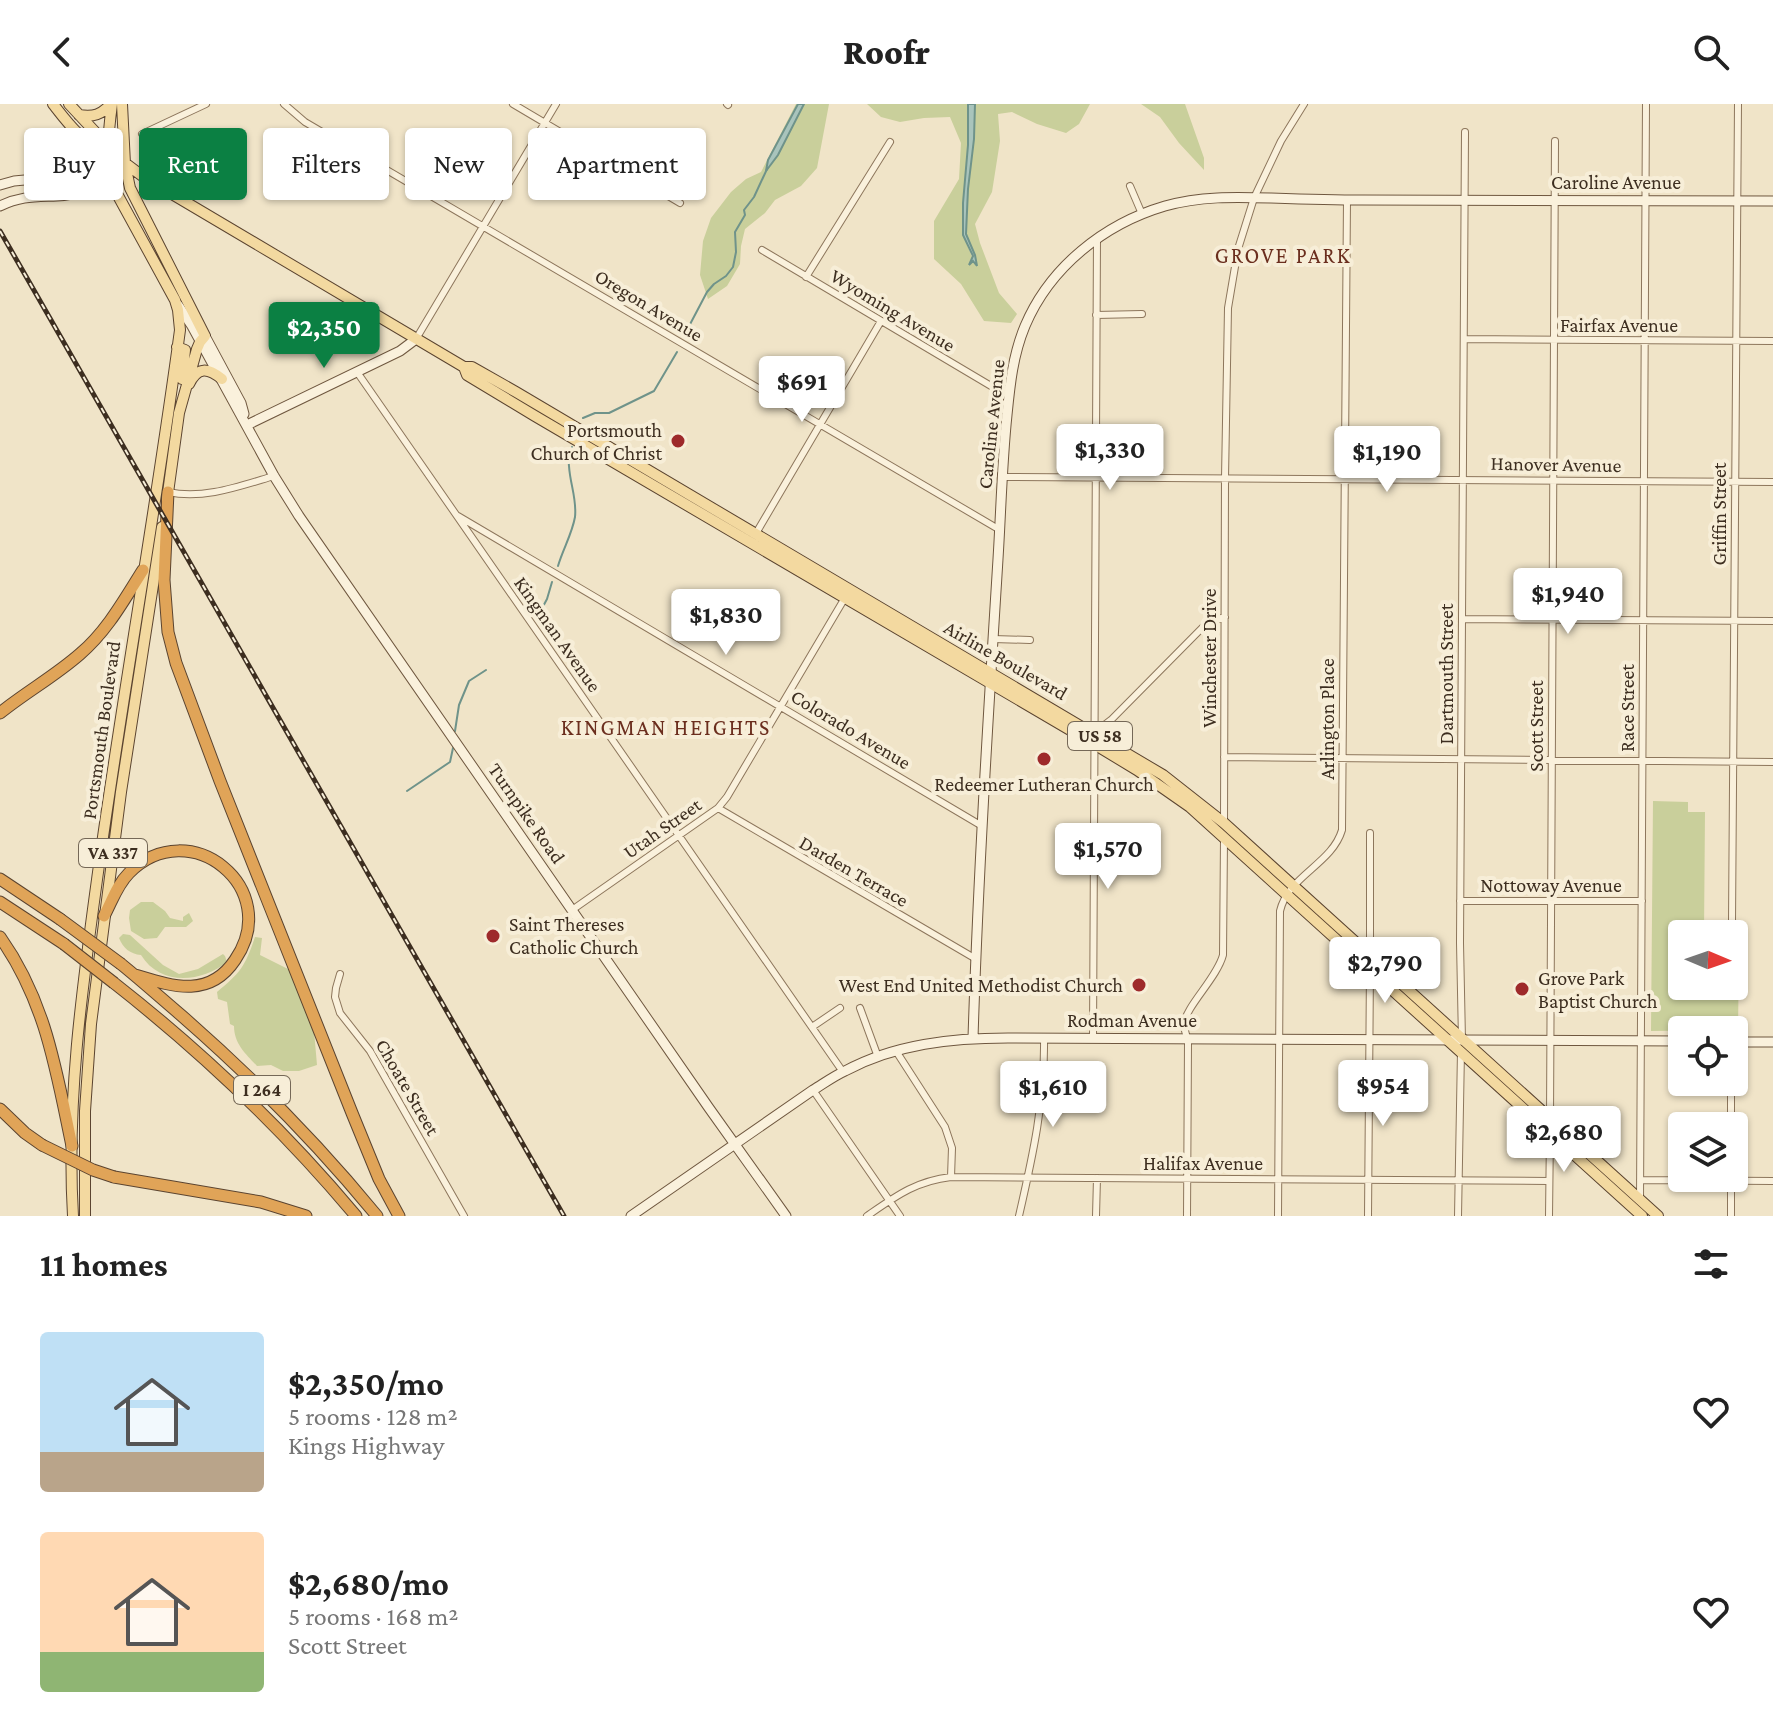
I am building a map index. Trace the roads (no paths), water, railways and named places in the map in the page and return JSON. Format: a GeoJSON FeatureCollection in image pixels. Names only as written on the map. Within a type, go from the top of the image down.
{"type":"FeatureCollection","features":[{"type":"Feature","properties":{"kind":"highway"},"geometry":{"type":"LineString","coordinates":[[168,492],[164,594],[168,632],[176,663],[352,1113],[379,1179],[399,1216]]}},
{"type":"Feature","properties":{"kind":"highway"},"geometry":{"type":"LineString","coordinates":[[0,713],[92,643],[143,570]]}},
{"type":"Feature","properties":{"kind":"highway"},"geometry":{"type":"LineString","coordinates":[[104,916],[128,874],[147,859],[170,851],[204,855],[225,868],[239,885],[249,913],[248,933],[240,953],[225,972],[208,982],[184,987],[135,975]]}},
{"type":"Feature","properties":{"kind":"highway","name":"I 264"},"geometry":{"type":"LineString","coordinates":[[0,879],[121,964],[220,1050],[294,1122],[377,1216]]}},
{"type":"Feature","properties":{"kind":"highway","name":"I 264"},"geometry":{"type":"LineString","coordinates":[[0,902],[64,944],[159,1019],[220,1073],[288,1141],[356,1216]]}},
{"type":"Feature","properties":{"kind":"highway"},"geometry":{"type":"LineString","coordinates":[[0,937],[23,975],[40,1012],[56,1067],[72,1146]]}},
{"type":"Feature","properties":{"kind":"highway"},"geometry":{"type":"LineString","coordinates":[[0,1109],[42,1145],[93,1170],[114,1177],[261,1202],[306,1216]]}},
{"type":"Feature","properties":{"kind":"main road","name":"Airline Boulevard"},"geometry":{"type":"LineString","coordinates":[[53,104],[74,128]]}},
{"type":"Feature","properties":{"kind":"main road","name":"Airline Boulevard"},"geometry":{"type":"LineString","coordinates":[[69,104],[91,128]]}},
{"type":"Feature","properties":{"kind":"main road"},"geometry":{"type":"LineString","coordinates":[[79,115],[94,116],[112,104]]}},
{"type":"Feature","properties":{"kind":"main road","name":"Portsmouth Boulevard"},"geometry":{"type":"LineString","coordinates":[[110,128],[112,104]]}},
{"type":"Feature","properties":{"kind":"main road"},"geometry":{"type":"LineString","coordinates":[[122,104],[125,164],[130,188],[203,339]]}},
{"type":"Feature","properties":{"kind":"main road","name":"Airline Boulevard"},"geometry":{"type":"LineString","coordinates":[[125,164],[416,339],[464,367],[472,367],[538,411],[847,594],[990,684],[1163,775],[1224,823],[1370,969],[1640,1215]]}},
{"type":"Feature","properties":{"kind":"main road","name":"Portsmouth Boulevard"},"geometry":{"type":"LineString","coordinates":[[73,1216],[74,1081],[81,1003],[115,749],[180,320],[175,300],[121,200]]}},
{"type":"Feature","properties":{"kind":"main road","name":"Portsmouth Boulevard"},"geometry":{"type":"LineString","coordinates":[[85,1216],[87,1067],[104,916],[179,413],[203,339]]}},
{"type":"Feature","properties":{"kind":"main road"},"geometry":{"type":"LineString","coordinates":[[177,347],[185,350],[179,413]]}},
{"type":"Feature","properties":{"kind":"main road"},"geometry":{"type":"LineString","coordinates":[[183,397],[192,378],[200,371],[209,370],[222,379]]}},
{"type":"Feature","properties":{"kind":"main road","name":"Airline Boulevard"},"geometry":{"type":"LineString","coordinates":[[847,594],[991,672],[1094,738],[1190,807],[1370,955],[1658,1216]]}},
{"type":"Feature","properties":{"kind":"street"},"geometry":{"type":"LineString","coordinates":[[155,128],[206,104]]}},
{"type":"Feature","properties":{"kind":"street","name":"Oregon Avenue"},"geometry":{"type":"LineString","coordinates":[[284,104],[305,122],[1000,530]]}},
{"type":"Feature","properties":{"kind":"street"},"geometry":{"type":"LineString","coordinates":[[513,104],[680,203]]}},
{"type":"Feature","properties":{"kind":"street"},"geometry":{"type":"LineString","coordinates":[[247,425],[400,351],[416,339],[556,104]]}},
{"type":"Feature","properties":{"kind":"street","name":"Winchester Drive"},"geometry":{"type":"LineString","coordinates":[[1187,1216],[1187,1039],[1184,1028],[1186,1017],[1217,970],[1223,955],[1228,308],[1238,249],[1254,198],[1281,141],[1304,104]]}},
{"type":"Feature","properties":{"kind":"street","name":"Race Street"},"geometry":{"type":"LineString","coordinates":[[1640,1215],[1646,104]]}},
{"type":"Feature","properties":{"kind":"street","name":"Griffin Street"},"geometry":{"type":"LineString","coordinates":[[1732,920],[1738,104]]}},
{"type":"Feature","properties":{"kind":"street","name":"Dartmouth Street"},"geometry":{"type":"LineString","coordinates":[[1458,1216],[1462,1040],[1460,901],[1465,132]]}},
{"type":"Feature","properties":{"kind":"street","name":"Scott Street"},"geometry":{"type":"LineString","coordinates":[[1549,1216],[1555,141]]}},
{"type":"Feature","properties":{"kind":"street"},"geometry":{"type":"LineString","coordinates":[[806,277],[890,142]]}},
{"type":"Feature","properties":{"kind":"street"},"geometry":{"type":"LineString","coordinates":[[0,206],[24,197],[20,180]]}},
{"type":"Feature","properties":{"kind":"street"},"geometry":{"type":"LineString","coordinates":[[0,185],[24,180]]}},
{"type":"Feature","properties":{"kind":"street"},"geometry":{"type":"LineString","coordinates":[[1130,186],[1142,214]]}},
{"type":"Feature","properties":{"kind":"street","name":"Caroline Avenue"},"geometry":{"type":"LineString","coordinates":[[973,1038],[982,826],[1009,390],[1017,349],[1033,310],[1063,268],[1097,238],[1142,214],[1203,198],[1773,201]]}},
{"type":"Feature","properties":{"kind":"street","name":"Arlington Place"},"geometry":{"type":"LineString","coordinates":[[1291,890],[1331,850],[1339,838],[1342,822],[1347,200]]}},
{"type":"Feature","properties":{"kind":"street"},"geometry":{"type":"LineString","coordinates":[[1093,1038],[1097,238]]}},
{"type":"Feature","properties":{"kind":"street","name":"Wyoming Avenue"},"geometry":{"type":"LineString","coordinates":[[762,250],[991,386],[1009,390]]}},
{"type":"Feature","properties":{"kind":"street","name":"Portsmouth Boulevard"},"geometry":{"type":"LineString","coordinates":[[175,300],[203,339]]}},
{"type":"Feature","properties":{"kind":"street"},"geometry":{"type":"LineString","coordinates":[[1096,315],[1142,314]]}},
{"type":"Feature","properties":{"kind":"street"},"geometry":{"type":"LineString","coordinates":[[753,538],[881,321]]}},
{"type":"Feature","properties":{"kind":"street","name":"Turnpike Road"},"geometry":{"type":"LineString","coordinates":[[203,339],[274,476],[299,516],[786,1216]]}},
{"type":"Feature","properties":{"kind":"street","name":"Turnpike Road"},"geometry":{"type":"LineString","coordinates":[[203,339],[241,403],[247,425]]}},
{"type":"Feature","properties":{"kind":"street","name":"Fairfax Avenue"},"geometry":{"type":"LineString","coordinates":[[1464,339],[1773,341]]}},
{"type":"Feature","properties":{"kind":"street","name":"Kingman Avenue"},"geometry":{"type":"LineString","coordinates":[[357,372],[843,1072]]}},
{"type":"Feature","properties":{"kind":"street"},"geometry":{"type":"LineString","coordinates":[[168,492],[194,495],[274,476]]}},
{"type":"Feature","properties":{"kind":"street","name":"Hanover Avenue"},"geometry":{"type":"LineString","coordinates":[[1002,477],[1773,482]]}},
{"type":"Feature","properties":{"kind":"street","name":"Colorado Avenue"},"geometry":{"type":"LineString","coordinates":[[455,514],[982,826]]}},
{"type":"Feature","properties":{"kind":"street","name":"Utah Street"},"geometry":{"type":"LineString","coordinates":[[572,910],[718,808],[847,594]]}},
{"type":"Feature","properties":{"kind":"street"},"geometry":{"type":"LineString","coordinates":[[1094,738],[1205,625],[1225,617]]}},
{"type":"Feature","properties":{"kind":"street"},"geometry":{"type":"LineString","coordinates":[[1462,619],[1773,621]]}},
{"type":"Feature","properties":{"kind":"street"},"geometry":{"type":"LineString","coordinates":[[993,639],[1030,640]]}},
{"type":"Feature","properties":{"kind":"street"},"geometry":{"type":"LineString","coordinates":[[1224,757],[1773,762]]}},
{"type":"Feature","properties":{"kind":"street","name":"Darden Terrace"},"geometry":{"type":"LineString","coordinates":[[718,808],[976,959]]}},
{"type":"Feature","properties":{"kind":"street"},"geometry":{"type":"LineString","coordinates":[[1368,1216],[1370,833]]}},
{"type":"Feature","properties":{"kind":"street"},"geometry":{"type":"LineString","coordinates":[[1278,1216],[1279,918],[1280,907],[1291,890]]}},
{"type":"Feature","properties":{"kind":"street","name":"Nottoway Avenue"},"geometry":{"type":"LineString","coordinates":[[1460,901],[1642,901]]}},
{"type":"Feature","properties":{"kind":"street","name":"Choate Street"},"geometry":{"type":"LineString","coordinates":[[340,974],[335,997],[340,1013],[370,1051],[464,1216]]}},
{"type":"Feature","properties":{"kind":"street"},"geometry":{"type":"LineString","coordinates":[[812,1027],[840,1008]]}},
{"type":"Feature","properties":{"kind":"street"},"geometry":{"type":"LineString","coordinates":[[860,1008],[878,1057]]}},
{"type":"Feature","properties":{"kind":"street","name":"Rodman Avenue"},"geometry":{"type":"LineString","coordinates":[[631,1216],[843,1072],[878,1057],[928,1043],[973,1038],[1668,1041]]}},
{"type":"Feature","properties":{"kind":"street"},"geometry":{"type":"LineString","coordinates":[[1019,1216],[1042,1101],[1044,1038]]}},
{"type":"Feature","properties":{"kind":"street"},"geometry":{"type":"LineString","coordinates":[[1748,1042],[1773,1042]]}},
{"type":"Feature","properties":{"kind":"street"},"geometry":{"type":"LineString","coordinates":[[896,1051],[945,1127],[952,1148],[951,1177]]}},
{"type":"Feature","properties":{"kind":"street"},"geometry":{"type":"LineString","coordinates":[[813,1090],[900,1216]]}},
{"type":"Feature","properties":{"kind":"street","name":"Halifax Avenue"},"geometry":{"type":"LineString","coordinates":[[867,1216],[910,1188],[923,1182],[951,1177],[1549,1181]]}},
{"type":"Feature","properties":{"kind":"street"},"geometry":{"type":"LineString","coordinates":[[1096,1216],[1097,1178]]}},
{"type":"Feature","properties":{"kind":"street"},"geometry":{"type":"LineString","coordinates":[[1640,1180],[1668,1180]]}},
{"type":"Feature","properties":{"kind":"street"},"geometry":{"type":"LineString","coordinates":[[1748,1180],[1773,1181]]}},
{"type":"Feature","properties":{"kind":"street"},"geometry":{"type":"LineString","coordinates":[[1731,1192],[1731,1216]]}},
{"type":"Feature","properties":{"kind":"street"},"geometry":{"type":"LineString","coordinates":[[644,1207],[651,1216]]}},
{"type":"Feature","properties":{"kind":"water"},"geometry":{"type":"Polygon","coordinates":[[[798,104],[804,104],[778,155],[766,171],[768,160],[798,104]]]}},
{"type":"Feature","properties":{"kind":"water"},"geometry":{"type":"Polygon","coordinates":[[[968,104],[975,104],[966,234],[977,266],[973,261],[969,265],[973,256],[963,235],[968,104]]]}},
{"type":"Feature","properties":{"kind":"waterway"},"geometry":{"type":"LineString","coordinates":[[687,330],[707,292],[733,267],[735,232],[767,169]]}},
{"type":"Feature","properties":{"kind":"waterway"},"geometry":{"type":"LineString","coordinates":[[583,418],[595,413],[609,413],[654,391],[677,352]]}},
{"type":"Feature","properties":{"kind":"waterway"},"geometry":{"type":"LineString","coordinates":[[558,566],[575,517],[569,464],[572,447]]}},
{"type":"Feature","properties":{"kind":"waterway"},"geometry":{"type":"LineString","coordinates":[[539,614],[552,582]]}},
{"type":"Feature","properties":{"kind":"waterway"},"geometry":{"type":"LineString","coordinates":[[455,731],[459,705],[469,681],[486,670]]}},
{"type":"Feature","properties":{"kind":"waterway"},"geometry":{"type":"LineString","coordinates":[[407,791],[450,762],[453,748]]}},
{"type":"Feature","properties":{"kind":"railway"},"geometry":{"type":"LineString","coordinates":[[0,231],[564,1216]]}},
{"type":"Feature","properties":{"kind":"place","name":"Portsmouth Church of Christ"},"geometry":{"type":"Point","coordinates":[678,441]}},
{"type":"Feature","properties":{"kind":"place","name":"Redeemer Lutheran Church"},"geometry":{"type":"Point","coordinates":[1044,759]}},
{"type":"Feature","properties":{"kind":"place","name":"Saint Thereses Catholic Church"},"geometry":{"type":"Point","coordinates":[493,936]}},
{"type":"Feature","properties":{"kind":"place","name":"West End United Methodist Church"},"geometry":{"type":"Point","coordinates":[1139,985]}},
{"type":"Feature","properties":{"kind":"place","name":"Grove Park Baptist Church"},"geometry":{"type":"Point","coordinates":[1522,989]}},
{"type":"Feature","properties":{"kind":"district","name":"GROVE PARK"},"geometry":{"type":"Point","coordinates":[1283,255]}},
{"type":"Feature","properties":{"kind":"district","name":"KINGMAN HEIGHTS"},"geometry":{"type":"Point","coordinates":[666,727]}}]}
